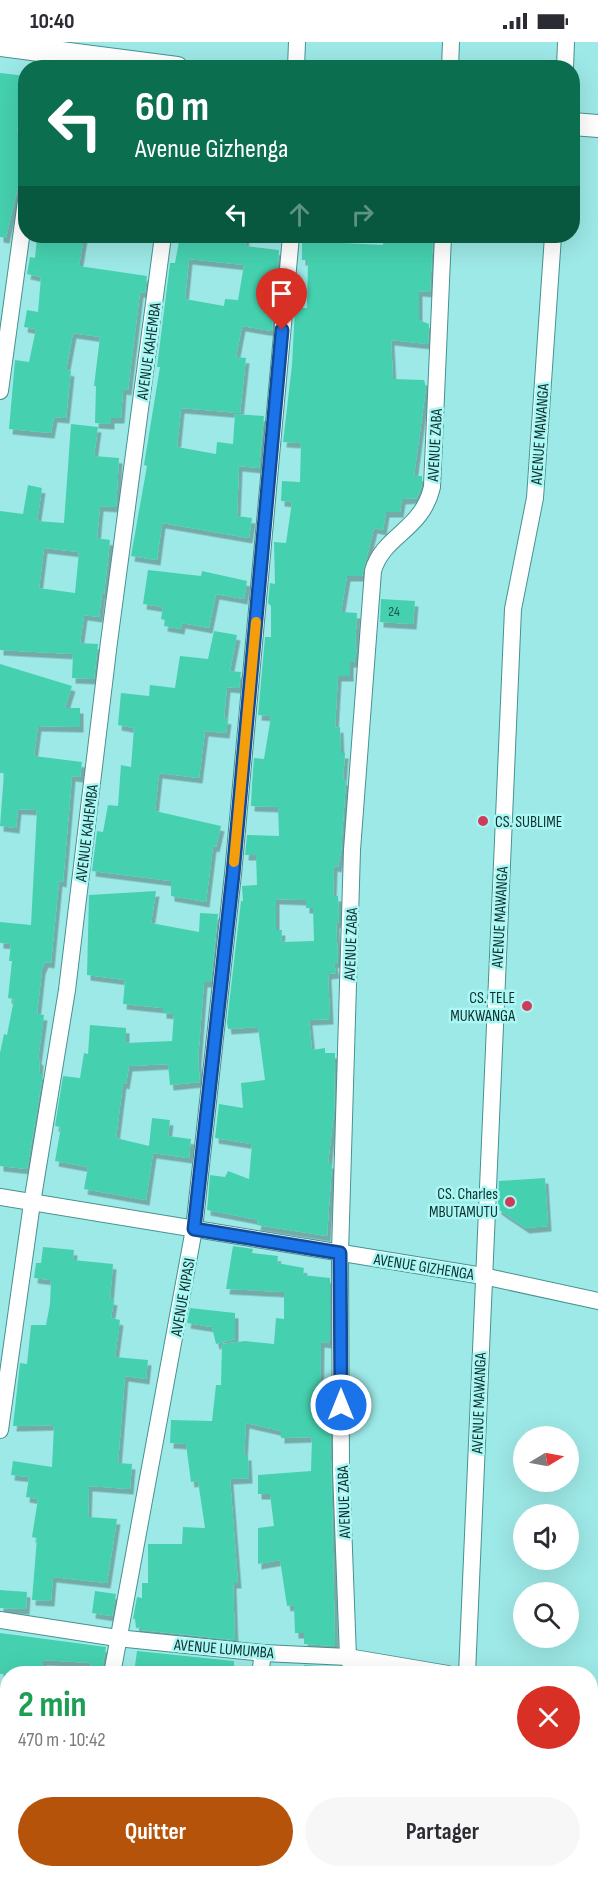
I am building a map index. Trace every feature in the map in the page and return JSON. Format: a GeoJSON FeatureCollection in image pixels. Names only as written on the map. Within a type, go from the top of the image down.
{"type":"FeatureCollection","features":[{"type":"Feature","properties":{"kind":"main road"},"geometry":{"type":"LineString","coordinates":[[0,45],[44,60],[82,49],[137,60]]}},
{"type":"Feature","properties":{"kind":"main road"},"geometry":{"type":"LineString","coordinates":[[580,125],[598,126]]}},
{"type":"Feature","properties":{"kind":"street"},"geometry":{"type":"LineString","coordinates":[[296,60],[297,42]]}},
{"type":"Feature","properties":{"kind":"street"},"geometry":{"type":"LineString","coordinates":[[450,60],[451,42]]}},
{"type":"Feature","properties":{"kind":"street"},"geometry":{"type":"LineString","coordinates":[[565,60],[566,42]]}},
{"type":"Feature","properties":{"kind":"street"},"geometry":{"type":"LineString","coordinates":[[0,391],[20,243]]}},
{"type":"Feature","properties":{"kind":"street","name":"AVENUE KAHEMBA"},"geometry":{"type":"LineString","coordinates":[[0,1430],[32,1203],[67,990],[109,642],[163,243]]}},
{"type":"Feature","properties":{"kind":"street","name":"AVENUE KIPASI"},"geometry":{"type":"LineString","coordinates":[[113,1666],[157,1439],[194,1229],[233,874],[290,243]]}},
{"type":"Feature","properties":{"kind":"street","name":"AVENUE ZABA"},"geometry":{"type":"LineString","coordinates":[[351,1666],[348,1658],[341,1470],[340,1253],[352,850],[373,571],[381,553],[420,517],[429,503],[432,487],[443,243]]}},
{"type":"Feature","properties":{"kind":"street","name":"AVENUE MAWANGA"},"geometry":{"type":"LineString","coordinates":[[467,1666],[513,609],[535,498],[553,243]]}},
{"type":"Feature","properties":{"kind":"street","name":"AVENUE GIZHENGA"},"geometry":{"type":"LineString","coordinates":[[0,1197],[483,1276],[598,1301]]}},
{"type":"Feature","properties":{"kind":"street","name":"AVENUE LUMUMBA"},"geometry":{"type":"LineString","coordinates":[[0,1620],[117,1638],[262,1653],[348,1658],[398,1666]]}},
{"type":"Feature","properties":{"kind":"street"},"geometry":{"type":"LineString","coordinates":[[261,1666],[262,1653]]}},
{"type":"Feature","properties":{"kind":"building"},"geometry":{"type":"Polygon","coordinates":[[[0,73],[18,75],[18,186],[6,238],[0,237],[0,73]]]}},
{"type":"Feature","properties":{"kind":"building"},"geometry":{"type":"Polygon","coordinates":[[[36,243],[83,243],[79,266],[147,276],[145,293],[140,292],[128,390],[123,389],[121,418],[111,418],[111,424],[95,423],[96,386],[94,386],[100,337],[73,333],[66,370],[71,371],[66,418],[54,417],[51,433],[9,429],[15,360],[29,362],[36,329],[24,327],[27,310],[38,312],[41,277],[27,274],[30,257],[35,258],[36,243]]]}},
{"type":"Feature","properties":{"kind":"building"},"geometry":{"type":"Polygon","coordinates":[[[179,243],[245,243],[245,246],[279,250],[272,331],[242,326],[236,357],[246,358],[240,413],[181,408],[177,447],[216,454],[217,442],[233,444],[235,414],[264,416],[259,468],[239,466],[237,516],[252,518],[249,538],[162,523],[157,560],[131,556],[147,466],[144,465],[160,367],[157,367],[170,263],[175,263],[179,243]],[[189,259],[185,299],[224,306],[225,299],[238,300],[244,265],[189,259]]]}},
{"type":"Feature","properties":{"kind":"building"},"geometry":{"type":"Polygon","coordinates":[[[302,243],[383,245],[383,243],[433,243],[430,292],[419,291],[419,320],[429,324],[428,344],[391,340],[393,379],[424,380],[426,387],[414,476],[422,476],[422,485],[417,498],[402,499],[400,512],[386,512],[383,530],[374,528],[362,576],[347,576],[341,612],[357,613],[355,648],[357,648],[354,662],[350,662],[350,676],[338,676],[335,728],[340,727],[341,753],[345,753],[343,780],[346,780],[341,851],[338,867],[334,866],[333,896],[338,896],[339,922],[336,923],[338,962],[334,963],[336,973],[328,974],[330,1019],[309,1020],[312,1050],[325,1048],[325,1053],[335,1053],[334,1112],[328,1163],[332,1163],[327,1236],[257,1225],[258,1220],[207,1210],[210,1175],[225,1177],[228,1171],[249,1179],[252,1144],[215,1138],[219,1104],[243,1108],[241,1083],[265,1080],[258,1027],[228,1029],[227,1022],[241,901],[243,901],[242,886],[257,885],[256,855],[245,855],[247,835],[279,836],[278,807],[251,806],[254,758],[264,759],[271,716],[258,715],[265,637],[271,637],[271,606],[268,603],[270,583],[275,584],[274,542],[286,543],[292,502],[281,501],[282,481],[300,482],[301,443],[283,442],[292,365],[295,308],[307,308],[308,260],[302,260],[302,243]],[[276,899],[276,930],[282,930],[281,942],[314,941],[313,908],[306,908],[306,900],[276,899]]]}},
{"type":"Feature","properties":{"kind":"building"},"geometry":{"type":"Polygon","coordinates":[[[71,424],[98,427],[94,456],[119,458],[116,507],[100,506],[97,538],[110,540],[104,594],[102,593],[99,617],[84,615],[80,643],[98,644],[94,679],[72,678],[73,654],[0,650],[0,511],[23,514],[28,485],[42,488],[37,521],[64,523],[71,424]],[[44,548],[39,588],[75,593],[79,552],[44,548]]]}},
{"type":"Feature","properties":{"kind":"building"},"geometry":{"type":"Polygon","coordinates":[[[148,570],[201,576],[202,571],[247,581],[244,599],[216,594],[209,628],[182,623],[181,629],[164,626],[165,620],[161,619],[163,607],[143,604],[148,570]]]}},
{"type":"Feature","properties":{"kind":"building"},"geometry":{"type":"Polygon","coordinates":[[[381,599],[415,601],[413,624],[380,622],[381,599]]]}},
{"type":"Feature","properties":{"kind":"building"},"geometry":{"type":"Polygon","coordinates":[[[214,631],[237,635],[230,671],[241,672],[239,688],[227,687],[224,718],[228,719],[226,733],[205,731],[199,778],[159,773],[155,811],[221,826],[216,847],[213,846],[206,902],[171,896],[171,881],[92,871],[97,831],[103,832],[108,805],[118,806],[121,765],[131,767],[134,728],[118,725],[121,693],[149,696],[150,685],[175,688],[180,656],[208,659],[214,631]]]}},
{"type":"Feature","properties":{"kind":"building"},"geometry":{"type":"Polygon","coordinates":[[[0,664],[72,686],[65,708],[80,708],[80,727],[38,726],[34,756],[82,762],[80,777],[72,776],[63,882],[59,881],[51,963],[45,962],[42,969],[37,1014],[44,1015],[38,1059],[40,1060],[39,1074],[43,1074],[27,1169],[0,1166],[0,1053],[4,1034],[7,1035],[14,999],[8,998],[12,961],[9,961],[11,944],[0,943],[0,922],[31,925],[37,810],[18,809],[16,828],[0,826],[4,773],[0,773],[0,664]]]}},
{"type":"Feature","properties":{"kind":"building"},"geometry":{"type":"Polygon","coordinates":[[[156,891],[151,923],[199,932],[200,913],[218,914],[211,982],[204,982],[198,1060],[200,1082],[170,1085],[168,1064],[129,1066],[126,1084],[123,1083],[116,1138],[149,1146],[152,1118],[170,1120],[168,1136],[191,1139],[189,1158],[153,1153],[146,1200],[84,1189],[88,1167],[55,1161],[61,1127],[55,1126],[63,1076],[80,1078],[84,1053],[88,1054],[90,1025],[126,1028],[126,1043],[172,1041],[174,1014],[163,1013],[163,1008],[123,1004],[125,980],[87,975],[89,895],[156,891]]]}},
{"type":"Feature","properties":{"kind":"building"},"geometry":{"type":"Polygon","coordinates":[[[545,1178],[548,1226],[526,1228],[498,1209],[499,1181],[545,1178]]]}},
{"type":"Feature","properties":{"kind":"building"},"geometry":{"type":"Polygon","coordinates":[[[233,1246],[253,1249],[252,1253],[278,1256],[277,1263],[304,1268],[303,1275],[330,1278],[330,1337],[328,1343],[321,1342],[320,1413],[330,1413],[335,1646],[304,1644],[304,1633],[295,1633],[294,1605],[287,1606],[280,1560],[258,1564],[258,1528],[274,1526],[270,1494],[258,1494],[258,1475],[311,1471],[312,1437],[281,1438],[281,1431],[246,1423],[244,1455],[248,1455],[249,1478],[230,1479],[238,1583],[233,1583],[235,1640],[141,1630],[141,1627],[136,1628],[135,1619],[133,1619],[137,1597],[142,1598],[142,1583],[148,1583],[148,1544],[182,1544],[183,1527],[205,1528],[198,1481],[191,1482],[186,1444],[170,1443],[171,1420],[212,1421],[216,1385],[221,1385],[222,1344],[245,1341],[274,1344],[276,1318],[284,1319],[284,1292],[226,1289],[233,1246]]]}},
{"type":"Feature","properties":{"kind":"building"},"geometry":{"type":"Polygon","coordinates":[[[43,1247],[74,1250],[73,1260],[113,1264],[110,1299],[114,1300],[111,1318],[120,1320],[115,1357],[148,1360],[146,1379],[125,1376],[118,1463],[132,1464],[130,1489],[89,1486],[88,1517],[117,1519],[107,1583],[53,1577],[51,1601],[32,1600],[37,1538],[32,1537],[38,1499],[26,1497],[29,1477],[11,1475],[13,1461],[52,1467],[54,1425],[13,1426],[20,1363],[27,1364],[31,1325],[46,1325],[50,1304],[51,1280],[34,1278],[36,1263],[41,1263],[43,1247]]]}},
{"type":"Feature","properties":{"kind":"building"},"geometry":{"type":"Polygon","coordinates":[[[190,1308],[235,1313],[235,1339],[216,1344],[212,1327],[187,1323],[190,1308]]]}},
{"type":"Feature","properties":{"kind":"building"},"geometry":{"type":"Polygon","coordinates":[[[0,1590],[27,1592],[26,1609],[0,1608],[0,1590]]]}},
{"type":"Feature","properties":{"kind":"building"},"geometry":{"type":"Polygon","coordinates":[[[95,1591],[116,1594],[112,1616],[92,1613],[95,1591]]]}},
{"type":"Feature","properties":{"kind":"building"},"geometry":{"type":"Polygon","coordinates":[[[0,1633],[106,1647],[103,1666],[90,1666],[91,1663],[43,1660],[42,1666],[0,1666],[0,1633]]]}},
{"type":"Feature","properties":{"kind":"building"},"geometry":{"type":"Polygon","coordinates":[[[137,1651],[234,1661],[234,1666],[135,1666],[137,1651]]]}},
{"type":"Feature","properties":{"kind":"slow traffic"},"geometry":{"type":"LineString","coordinates":[[234,862],[256,622]]}},
{"type":"Feature","properties":{"kind":"place","name":"CS. SUBLIME"},"geometry":{"type":"Point","coordinates":[483,821]}},
{"type":"Feature","properties":{"kind":"place","name":"CS. TELE MUKWANGA"},"geometry":{"type":"Point","coordinates":[527,1006]}},
{"type":"Feature","properties":{"kind":"place","name":"CS. Charles MBUTAMUTU"},"geometry":{"type":"Point","coordinates":[510,1202]}},
{"type":"Feature","properties":{"kind":"route"},"geometry":{"type":"LineString","coordinates":[[282,330],[233,874],[194,1229],[340,1253],[341,1405]]}}]}
